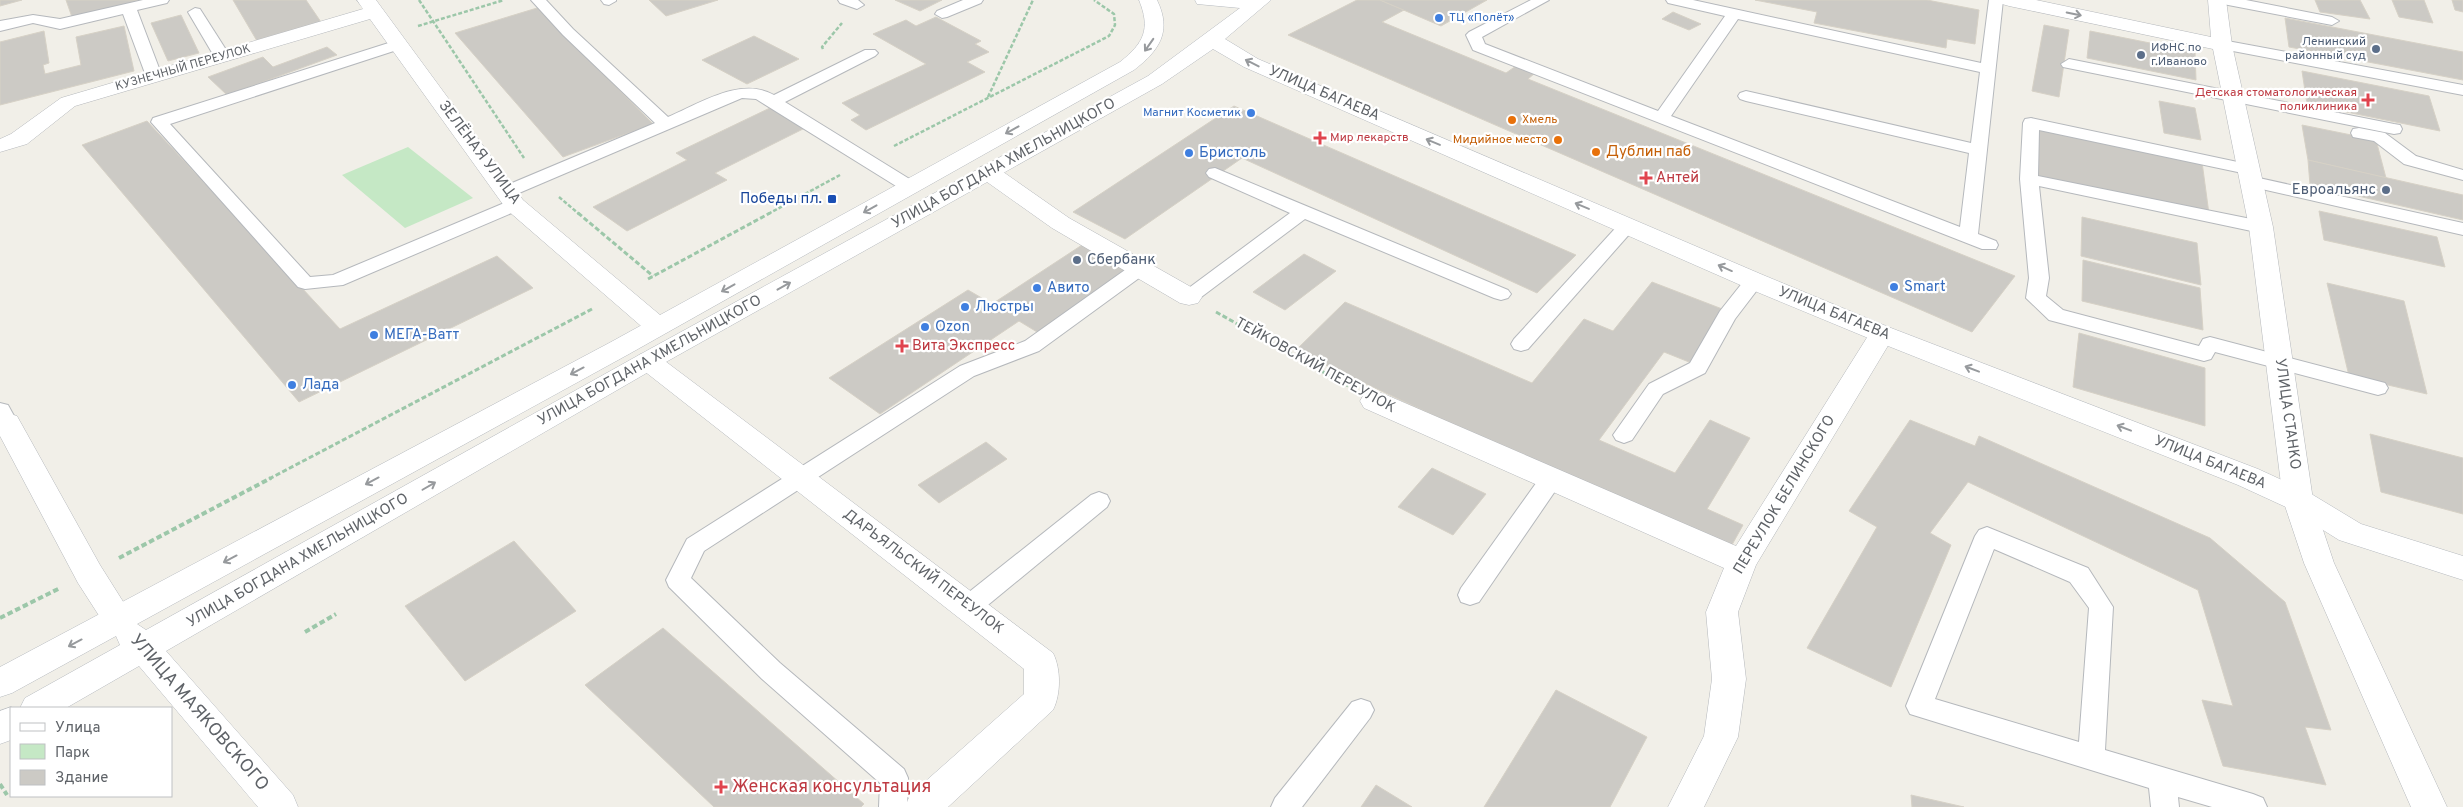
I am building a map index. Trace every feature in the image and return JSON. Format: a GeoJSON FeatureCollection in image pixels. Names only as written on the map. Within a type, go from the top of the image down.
{"type":"FeatureCollection","features":[{"type":"Feature","properties":{"kind":"street","name":"УЛИЦА БОГДАНА ХМЕЛЬНИЦКОГО"},"geometry":{"type":"LineString","coordinates":[[0,683],[657,326],[1133,62],[1153,40],[1157,29],[1153,8],[1148,0]]}},
{"type":"Feature","properties":{"kind":"street"},"geometry":{"type":"LineString","coordinates":[[1204,0],[1259,2]]}},
{"type":"Feature","properties":{"kind":"street"},"geometry":{"type":"LineString","coordinates":[[2009,0],[2222,45]]}},
{"type":"Feature","properties":{"kind":"street","name":"УЛИЦА СТАНКО"},"geometry":{"type":"LineString","coordinates":[[2217,0],[2222,45],[2248,175],[2261,228],[2298,500],[2319,562],[2429,807]]}},
{"type":"Feature","properties":{"kind":"street","name":"УЛИЦА БОГДАНА ХМЕЛЬНИЦКОГО"},"geometry":{"type":"LineString","coordinates":[[38,707],[648,361],[1155,80],[1212,40],[1259,2]]}},
{"type":"Feature","properties":{"kind":"street","name":"ЗЕЛЁНАЯ УЛИЦА"},"geometry":{"type":"LineString","coordinates":[[370,6],[511,198],[657,326]]}},
{"type":"Feature","properties":{"kind":"street","name":"КУЗНЕЧНЫЙ ПЕРЕУЛОК"},"geometry":{"type":"LineString","coordinates":[[2,146],[18,139],[68,102],[222,56],[370,6]]}},
{"type":"Feature","properties":{"kind":"street","name":"УЛИЦА БАГАЕВА"},"geometry":{"type":"LineString","coordinates":[[1212,40],[1251,63],[1754,281],[1882,334],[2248,477],[2298,500],[2350,532],[2463,568]]}},
{"type":"Feature","properties":{"kind":"street"},"geometry":{"type":"LineString","coordinates":[[988,172],[1024,200],[1189,297]]}},
{"type":"Feature","properties":{"kind":"street","name":"ПЕРЕУЛОК БЕЛИНСКОГО"},"geometry":{"type":"LineString","coordinates":[[1686,807],[1721,738],[1728,678],[1722,612],[1742,562],[1882,334]]}},
{"type":"Feature","properties":{"kind":"street","name":"ДАРЬЯЛЬСКИЙ ПЕРЕУЛОК"},"geometry":{"type":"LineString","coordinates":[[648,361],[1041,662],[1041,700],[923,807]]}},
{"type":"Feature","properties":{"kind":"street","name":"ТЕЙКОВСКИЙ ПЕРЕУЛОК"},"geometry":{"type":"LineString","coordinates":[[1374,401],[1742,562]]}},
{"type":"Feature","properties":{"kind":"street","name":"УЛИЦА МАЯКОВСКОГО"},"geometry":{"type":"LineString","coordinates":[[2,420],[89,574],[118,619],[186,695],[280,807]]}},
{"type":"Feature","properties":{"kind":"lane"},"geometry":{"type":"LineString","coordinates":[[0,26],[33,19],[60,24],[162,0]]}},
{"type":"Feature","properties":{"kind":"lane"},"geometry":{"type":"LineString","coordinates":[[538,0],[568,32],[666,124]]}},
{"type":"Feature","properties":{"kind":"lane"},"geometry":{"type":"LineString","coordinates":[[942,14],[976,0]]}},
{"type":"Feature","properties":{"kind":"lane"},"geometry":{"type":"LineString","coordinates":[[1542,0],[1474,35],[1478,48],[1989,245]]}},
{"type":"Feature","properties":{"kind":"lane"},"geometry":{"type":"LineString","coordinates":[[1673,0],[1988,69]]}},
{"type":"Feature","properties":{"kind":"lane"},"geometry":{"type":"LineString","coordinates":[[1968,237],[1996,0]]}},
{"type":"Feature","properties":{"kind":"lane"},"geometry":{"type":"LineString","coordinates":[[2223,0],[2332,21]]}},
{"type":"Feature","properties":{"kind":"lane"},"geometry":{"type":"LineString","coordinates":[[129,9],[154,76]]}},
{"type":"Feature","properties":{"kind":"lane"},"geometry":{"type":"LineString","coordinates":[[195,12],[222,56]]}},
{"type":"Feature","properties":{"kind":"lane"},"geometry":{"type":"LineString","coordinates":[[1661,118],[1734,14]]}},
{"type":"Feature","properties":{"kind":"lane"},"geometry":{"type":"LineString","coordinates":[[394,40],[159,122],[305,282],[336,281],[511,198],[537,179],[740,93],[760,94],[910,187]]}},
{"type":"Feature","properties":{"kind":"lane"},"geometry":{"type":"LineString","coordinates":[[2222,45],[2463,90]]}},
{"type":"Feature","properties":{"kind":"lane"},"geometry":{"type":"LineString","coordinates":[[773,102],[870,53]]}},
{"type":"Feature","properties":{"kind":"lane"},"geometry":{"type":"LineString","coordinates":[[2069,64],[2379,137],[2410,160],[2463,174]]}},
{"type":"Feature","properties":{"kind":"lane"},"geometry":{"type":"LineString","coordinates":[[1746,96],[1979,150]]}},
{"type":"Feature","properties":{"kind":"lane"},"geometry":{"type":"LineString","coordinates":[[2235,103],[2394,129]]}},
{"type":"Feature","properties":{"kind":"lane"},"geometry":{"type":"LineString","coordinates":[[2378,388],[2210,344],[2204,354],[2056,315],[2036,298],[2039,278],[2029,179],[2031,122],[2463,229]]}},
{"type":"Feature","properties":{"kind":"lane"},"geometry":{"type":"LineString","coordinates":[[1215,173],[1303,212],[1501,294]]}},
{"type":"Feature","properties":{"kind":"lane"},"geometry":{"type":"LineString","coordinates":[[2029,179],[2261,228]]}},
{"type":"Feature","properties":{"kind":"lane"},"geometry":{"type":"LineString","coordinates":[[1189,297],[1303,212]]}},
{"type":"Feature","properties":{"kind":"lane"},"geometry":{"type":"LineString","coordinates":[[1521,344],[1627,226]]}},
{"type":"Feature","properties":{"kind":"lane"},"geometry":{"type":"LineString","coordinates":[[894,807],[894,778],[771,671],[678,580],[695,545],[798,477],[967,371],[1032,346],[1139,269]]}},
{"type":"Feature","properties":{"kind":"lane"},"geometry":{"type":"LineString","coordinates":[[1624,435],[1656,389],[1698,368],[1727,316],[1754,281]]}},
{"type":"Feature","properties":{"kind":"lane"},"geometry":{"type":"LineString","coordinates":[[1470,595],[1552,478]]}},
{"type":"Feature","properties":{"kind":"lane"},"geometry":{"type":"LineString","coordinates":[[968,607],[1100,501]]}},
{"type":"Feature","properties":{"kind":"lane"},"geometry":{"type":"LineString","coordinates":[[2091,757],[2101,607],[2079,575],[1987,536],[1919,706],[2091,757],[2163,794],[2252,807]]}},
{"type":"Feature","properties":{"kind":"lane"},"geometry":{"type":"LineString","coordinates":[[1285,807],[1361,710]]}},
{"type":"Feature","properties":{"kind":"path"},"geometry":{"type":"LineString","coordinates":[[419,0],[537,179],[653,276]]}},
{"type":"Feature","properties":{"kind":"path"},"geometry":{"type":"LineString","coordinates":[[394,40],[433,21],[504,0]]}},
{"type":"Feature","properties":{"kind":"path"},"geometry":{"type":"LineString","coordinates":[[987,98],[1033,0]]}},
{"type":"Feature","properties":{"kind":"path"},"geometry":{"type":"LineString","coordinates":[[0,618],[89,574],[620,294],[867,160],[1109,36],[1115,25],[1114,14],[1094,0]]}},
{"type":"Feature","properties":{"kind":"path","name":"ТЕЙКОВСКИЙ ПЕРЕУЛОК"},"geometry":{"type":"LineString","coordinates":[[1189,297],[1374,401]]}},
{"type":"Feature","properties":{"kind":"path"},"geometry":{"type":"LineString","coordinates":[[304,632],[336,614]]}},
{"type":"Feature","properties":{"kind":"path"},"geometry":{"type":"LineString","coordinates":[[0,784],[7,795]]}},
{"type":"Feature","properties":{"kind":"green space"},"geometry":{"type":"Polygon","coordinates":[[[408,147],[473,198],[405,228],[342,175],[408,147]]]}},
{"type":"Feature","properties":{"kind":"building"},"geometry":{"type":"Polygon","coordinates":[[[0,0],[22,0],[0,6],[0,0]]]}},
{"type":"Feature","properties":{"kind":"building"},"geometry":{"type":"Polygon","coordinates":[[[66,0],[139,0],[73,20],[66,0]]]}},
{"type":"Feature","properties":{"kind":"building"},"geometry":{"type":"Polygon","coordinates":[[[233,0],[306,0],[321,22],[257,41],[233,0]]]}},
{"type":"Feature","properties":{"kind":"building"},"geometry":{"type":"Polygon","coordinates":[[[649,0],[718,0],[666,16],[649,0]]]}},
{"type":"Feature","properties":{"kind":"building"},"geometry":{"type":"Polygon","coordinates":[[[895,0],[942,0],[920,11],[895,0]]]}},
{"type":"Feature","properties":{"kind":"building"},"geometry":{"type":"Polygon","coordinates":[[[1357,0],[1380,0],[1404,10],[1382,22],[1506,73],[1516,66],[1535,73],[1528,79],[2015,276],[1972,332],[1288,35],[1357,0]]]}},
{"type":"Feature","properties":{"kind":"building","name":"ТЦ «Полёт»"},"geometry":{"type":"Polygon","coordinates":[[[1380,0],[1487,0],[1441,26],[1380,0]]]}},
{"type":"Feature","properties":{"kind":"building"},"geometry":{"type":"Polygon","coordinates":[[[1755,0],[1927,0],[1979,10],[1975,44],[1947,39],[1946,48],[1814,23],[1817,12],[1755,0]]]}},
{"type":"Feature","properties":{"kind":"building"},"geometry":{"type":"Polygon","coordinates":[[[2315,0],[2360,0],[2370,19],[2320,12],[2315,0]]]}},
{"type":"Feature","properties":{"kind":"building"},"geometry":{"type":"Polygon","coordinates":[[[2392,0],[2424,0],[2433,23],[2399,17],[2392,0]]]}},
{"type":"Feature","properties":{"kind":"building"},"geometry":{"type":"Polygon","coordinates":[[[2452,0],[2463,0],[2463,12],[2455,10],[2452,0]]]}},
{"type":"Feature","properties":{"kind":"building"},"geometry":{"type":"Polygon","coordinates":[[[537,8],[653,124],[563,157],[455,33],[537,8]]]}},
{"type":"Feature","properties":{"kind":"building"},"geometry":{"type":"Polygon","coordinates":[[[1673,12],[1701,24],[1689,30],[1662,19],[1673,12]]]}},
{"type":"Feature","properties":{"kind":"building"},"geometry":{"type":"Polygon","coordinates":[[[181,15],[199,53],[168,61],[151,23],[181,15]]]}},
{"type":"Feature","properties":{"kind":"building"},"geometry":{"type":"Polygon","coordinates":[[[936,17],[981,41],[975,44],[989,52],[967,62],[985,72],[866,130],[851,120],[860,115],[842,103],[926,64],[873,34],[906,20],[916,26],[936,17]]]}},
{"type":"Feature","properties":{"kind":"building","name":"Ленинский районный суд"},"geometry":{"type":"Polygon","coordinates":[[[2285,18],[2463,52],[2463,80],[2289,47],[2285,18]]]}},
{"type":"Feature","properties":{"kind":"building"},"geometry":{"type":"Polygon","coordinates":[[[2044,25],[2069,30],[2059,97],[2032,91],[2044,25]]]}},
{"type":"Feature","properties":{"kind":"building"},"geometry":{"type":"Polygon","coordinates":[[[124,26],[134,71],[0,105],[0,42],[44,31],[49,63],[43,65],[45,74],[81,65],[76,37],[124,26]]]}},
{"type":"Feature","properties":{"kind":"building","name":"ИФНС по г.Иваново"},"geometry":{"type":"Polygon","coordinates":[[[2090,31],[2195,52],[2196,80],[2087,58],[2090,31]]]}},
{"type":"Feature","properties":{"kind":"building"},"geometry":{"type":"Polygon","coordinates":[[[754,36],[799,59],[747,84],[702,60],[754,36]]]}},
{"type":"Feature","properties":{"kind":"building"},"geometry":{"type":"Polygon","coordinates":[[[327,47],[337,55],[227,95],[208,77],[263,57],[273,67],[327,47]]]}},
{"type":"Feature","properties":{"kind":"building","name":"Детская стоматологическая поликлиника"},"geometry":{"type":"Polygon","coordinates":[[[2302,71],[2429,96],[2440,131],[2307,104],[2302,71]]]}},
{"type":"Feature","properties":{"kind":"building"},"geometry":{"type":"Polygon","coordinates":[[[2159,101],[2195,108],[2201,140],[2164,133],[2159,101]]]}},
{"type":"Feature","properties":{"kind":"building"},"geometry":{"type":"Polygon","coordinates":[[[1234,106],[1576,255],[1537,293],[1242,158],[1125,239],[1073,212],[1234,106]]]}},
{"type":"Feature","properties":{"kind":"building"},"geometry":{"type":"Polygon","coordinates":[[[772,107],[807,127],[715,173],[727,180],[627,231],[593,207],[687,160],[676,153],[772,107]]]}},
{"type":"Feature","properties":{"kind":"building"},"geometry":{"type":"Polygon","coordinates":[[[147,121],[340,329],[497,256],[533,288],[299,402],[82,145],[147,121]]]}},
{"type":"Feature","properties":{"kind":"building","name":"Евроальянс"},"geometry":{"type":"Polygon","coordinates":[[[2302,125],[2376,140],[2386,178],[2308,160],[2302,125]]]}},
{"type":"Feature","properties":{"kind":"building"},"geometry":{"type":"Polygon","coordinates":[[[2035,128],[2202,162],[2209,214],[2034,177],[2035,128]]]}},
{"type":"Feature","properties":{"kind":"building","name":"Евроальянс"},"geometry":{"type":"Polygon","coordinates":[[[2308,160],[2463,195],[2463,220],[2310,185],[2308,160]]]}},
{"type":"Feature","properties":{"kind":"building"},"geometry":{"type":"Polygon","coordinates":[[[2319,211],[2437,237],[2445,267],[2324,240],[2319,211]]]}},
{"type":"Feature","properties":{"kind":"building"},"geometry":{"type":"Polygon","coordinates":[[[2082,217],[2197,243],[2201,285],[2081,256],[2082,217]]]}},
{"type":"Feature","properties":{"kind":"building"},"geometry":{"type":"Polygon","coordinates":[[[1082,245],[1132,273],[1042,335],[1019,321],[880,414],[829,378],[968,290],[992,304],[1082,245]]]}},
{"type":"Feature","properties":{"kind":"building"},"geometry":{"type":"Polygon","coordinates":[[[1304,254],[1336,271],[1285,310],[1253,292],[1304,254]]]}},
{"type":"Feature","properties":{"kind":"building"},"geometry":{"type":"Polygon","coordinates":[[[2083,260],[2200,288],[2203,330],[2082,301],[2083,260]]]}},
{"type":"Feature","properties":{"kind":"building"},"geometry":{"type":"Polygon","coordinates":[[[1652,282],[1730,312],[1694,364],[1664,352],[1599,440],[1675,473],[1710,420],[1750,438],[1707,509],[1743,525],[1728,552],[1295,351],[1345,302],[1532,383],[1584,319],[1613,331],[1652,282]]]}},
{"type":"Feature","properties":{"kind":"building"},"geometry":{"type":"Polygon","coordinates":[[[2327,283],[2404,301],[2427,394],[2349,376],[2327,283]]]}},
{"type":"Feature","properties":{"kind":"building"},"geometry":{"type":"Polygon","coordinates":[[[2079,333],[2205,368],[2205,426],[2073,387],[2079,333]]]}},
{"type":"Feature","properties":{"kind":"building"},"geometry":{"type":"Polygon","coordinates":[[[1910,420],[1975,446],[1979,436],[2210,538],[2285,602],[2331,730],[2305,727],[2326,785],[2223,766],[2202,700],[2233,706],[2198,590],[1968,482],[1930,533],[1951,545],[1891,687],[1807,648],[1877,527],[1849,511],[1910,420]]]}},
{"type":"Feature","properties":{"kind":"building"},"geometry":{"type":"Polygon","coordinates":[[[2370,434],[2463,458],[2463,514],[2381,492],[2370,434]]]}},
{"type":"Feature","properties":{"kind":"building"},"geometry":{"type":"Polygon","coordinates":[[[986,442],[1007,459],[939,503],[918,485],[986,442]]]}},
{"type":"Feature","properties":{"kind":"building"},"geometry":{"type":"Polygon","coordinates":[[[1432,468],[1486,494],[1453,535],[1398,507],[1432,468]]]}},
{"type":"Feature","properties":{"kind":"building"},"geometry":{"type":"Polygon","coordinates":[[[514,541],[576,611],[465,681],[405,606],[514,541]]]}},
{"type":"Feature","properties":{"kind":"building"},"geometry":{"type":"Polygon","coordinates":[[[663,628],[864,804],[861,807],[714,807],[585,685],[663,628]]]}},
{"type":"Feature","properties":{"kind":"building"},"geometry":{"type":"Polygon","coordinates":[[[1556,690],[1647,737],[1610,807],[1484,807],[1556,690]]]}},
{"type":"Feature","properties":{"kind":"building"},"geometry":{"type":"Polygon","coordinates":[[[1376,785],[1412,807],[1361,807],[1376,785]]]}},
{"type":"Feature","properties":{"kind":"building"},"geometry":{"type":"Polygon","coordinates":[[[1911,795],[1964,807],[1912,807],[1911,795]]]}},
{"type":"Feature","properties":{"kind":"place","name":"ТЦ «Полёт»"},"geometry":{"type":"Point","coordinates":[1439,18]}},
{"type":"Feature","properties":{"kind":"place","name":"Ленинский районный суд"},"geometry":{"type":"Point","coordinates":[2376,49]}},
{"type":"Feature","properties":{"kind":"place","name":"ИФНС по г.Иваново"},"geometry":{"type":"Point","coordinates":[2141,55]}},
{"type":"Feature","properties":{"kind":"place","name":"Детская стоматологическая поликлиника"},"geometry":{"type":"Point","coordinates":[2368,100]}},
{"type":"Feature","properties":{"kind":"place","name":"Магнит Косметик"},"geometry":{"type":"Point","coordinates":[1251,113]}},
{"type":"Feature","properties":{"kind":"place","name":"Хмель"},"geometry":{"type":"Point","coordinates":[1512,120]}},
{"type":"Feature","properties":{"kind":"place","name":"Мир лекарств"},"geometry":{"type":"Point","coordinates":[1320,138]}},
{"type":"Feature","properties":{"kind":"place","name":"Мидийное место"},"geometry":{"type":"Point","coordinates":[1558,140]}},
{"type":"Feature","properties":{"kind":"place","name":"Дублин паб"},"geometry":{"type":"Point","coordinates":[1596,152]}},
{"type":"Feature","properties":{"kind":"place","name":"Бристоль"},"geometry":{"type":"Point","coordinates":[1189,153]}},
{"type":"Feature","properties":{"kind":"place","name":"Антей"},"geometry":{"type":"Point","coordinates":[1646,178]}},
{"type":"Feature","properties":{"kind":"place","name":"Евроальянс"},"geometry":{"type":"Point","coordinates":[2386,190]}},
{"type":"Feature","properties":{"kind":"place","name":"Победы пл."},"geometry":{"type":"Point","coordinates":[832,199]}},
{"type":"Feature","properties":{"kind":"place","name":"Сбербанк"},"geometry":{"type":"Point","coordinates":[1077,260]}},
{"type":"Feature","properties":{"kind":"place","name":"Smart"},"geometry":{"type":"Point","coordinates":[1894,287]}},
{"type":"Feature","properties":{"kind":"place","name":"Авито"},"geometry":{"type":"Point","coordinates":[1037,288]}},
{"type":"Feature","properties":{"kind":"place","name":"Люстры"},"geometry":{"type":"Point","coordinates":[965,307]}},
{"type":"Feature","properties":{"kind":"place","name":"Ozon"},"geometry":{"type":"Point","coordinates":[925,327]}},
{"type":"Feature","properties":{"kind":"place","name":"МЕГА-Ватт"},"geometry":{"type":"Point","coordinates":[374,335]}},
{"type":"Feature","properties":{"kind":"place","name":"Вита Экспресс"},"geometry":{"type":"Point","coordinates":[902,346]}},
{"type":"Feature","properties":{"kind":"place","name":"Лада"},"geometry":{"type":"Point","coordinates":[292,385]}},
{"type":"Feature","properties":{"kind":"place","name":"Женская консультация"},"geometry":{"type":"Point","coordinates":[721,787]}}]}
